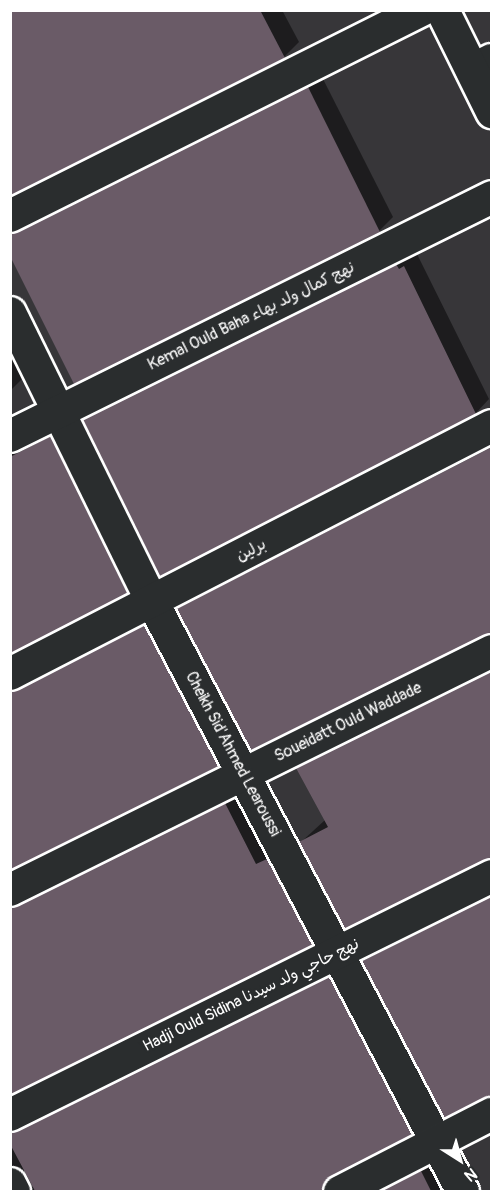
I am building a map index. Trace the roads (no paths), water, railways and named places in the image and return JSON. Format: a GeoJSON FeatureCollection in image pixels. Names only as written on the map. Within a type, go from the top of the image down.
{"type":"FeatureCollection","features":[{"type":"Feature","properties":{"kind":"street"},"geometry":{"type":"LineString","coordinates":[[10,216],[422,10]]}},
{"type":"Feature","properties":{"kind":"street"},"geometry":{"type":"LineString","coordinates":[[442,10],[482,65],[492,111]]}},
{"type":"Feature","properties":{"kind":"street","name":"Kemal Ould Baha نهج كمال ولد بهاء"},"geometry":{"type":"LineString","coordinates":[[10,435],[492,197]]}},
{"type":"Feature","properties":{"kind":"street","name":"Cheikh Sid'Ahmed Learoussi"},"geometry":{"type":"LineString","coordinates":[[10,313],[60,410],[152,601],[463,1191]]}},
{"type":"Feature","properties":{"kind":"street","name":"برلين"},"geometry":{"type":"LineString","coordinates":[[10,674],[492,426]]}},
{"type":"Feature","properties":{"kind":"street","name":"Soueidatt Ould Waddade"},"geometry":{"type":"LineString","coordinates":[[10,890],[492,651]]}},
{"type":"Feature","properties":{"kind":"street","name":"Hadji Ould Sidina نهج حاجي ولد سيدنا"},"geometry":{"type":"LineString","coordinates":[[10,1115],[492,876]]}},
{"type":"Feature","properties":{"kind":"street"},"geometry":{"type":"LineString","coordinates":[[340,1191],[492,1114]]}},
{"type":"Feature","properties":{"kind":"street"},"geometry":{"type":"LineString","coordinates":[[10,1184],[14,1191]]}}]}
